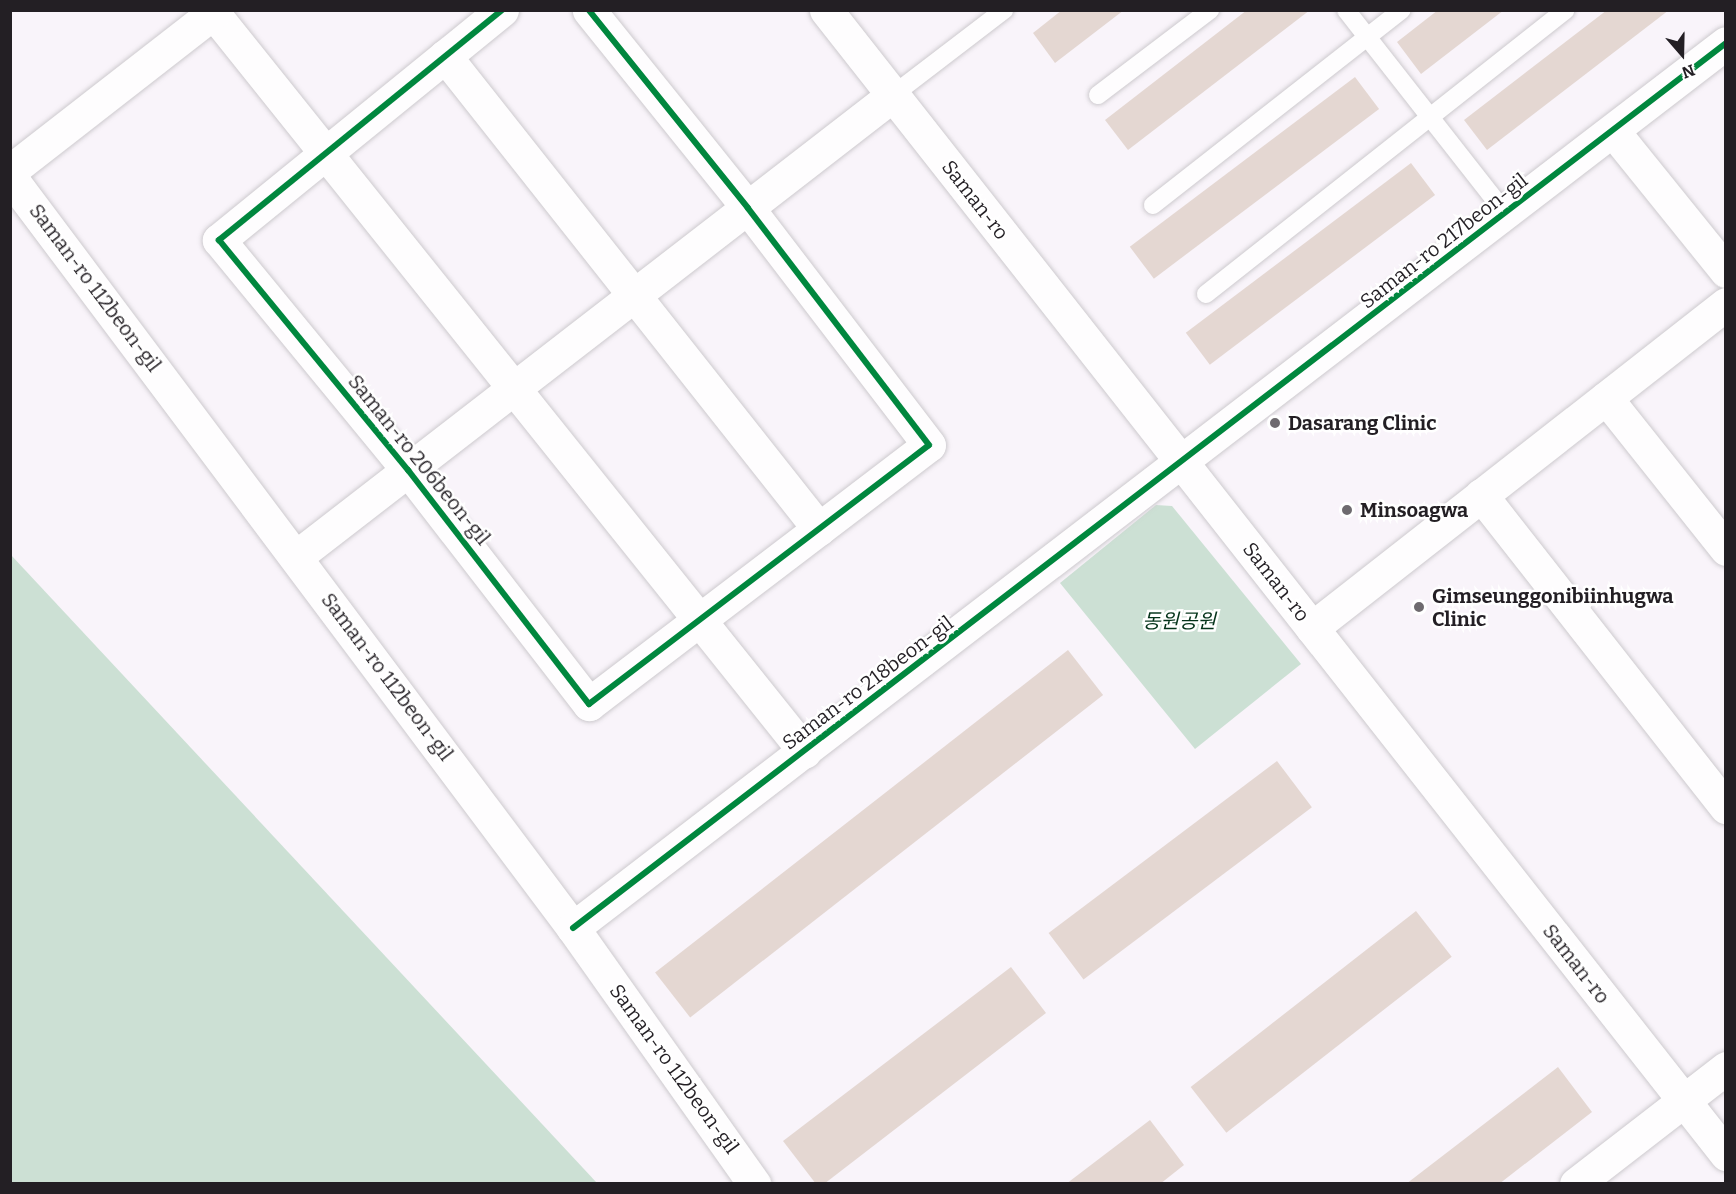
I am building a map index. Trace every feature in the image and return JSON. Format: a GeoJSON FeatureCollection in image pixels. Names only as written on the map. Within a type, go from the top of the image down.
{"type":"FeatureCollection","features":[{"type":"Feature","properties":{"kind":"street"},"geometry":{"type":"LineString","coordinates":[[327,154],[502,10]]}},
{"type":"Feature","properties":{"kind":"street"},"geometry":{"type":"LineString","coordinates":[[10,171],[214,12],[701,622],[929,445],[748,208],[589,10]]}},
{"type":"Feature","properties":{"kind":"street","name":"Saman-ro"},"geometry":{"type":"LineString","coordinates":[[826,10],[1725,1154]]}},
{"type":"Feature","properties":{"kind":"street","name":"Saman-ro 217beon-gil"},"geometry":{"type":"LineString","coordinates":[[1183,464],[1725,43]]}},
{"type":"Feature","properties":{"kind":"street"},"geometry":{"type":"LineString","coordinates":[[445,56],[632,297],[819,529]]}},
{"type":"Feature","properties":{"kind":"street","name":"Saman-ro 206beon-gil"},"geometry":{"type":"LineString","coordinates":[[297,556],[893,96]]}},
{"type":"Feature","properties":{"kind":"street"},"geometry":{"type":"LineString","coordinates":[[1613,131],[1725,271]]}},
{"type":"Feature","properties":{"kind":"street","name":"Saman-ro 206beon-gil"},"geometry":{"type":"LineString","coordinates":[[327,154],[219,240],[408,470],[589,704],[701,622]]}},
{"type":"Feature","properties":{"kind":"street","name":"Saman-ro 112beon-gil"},"geometry":{"type":"LineString","coordinates":[[10,177],[297,556],[573,928],[754,1184]]}},
{"type":"Feature","properties":{"kind":"street"},"geometry":{"type":"LineString","coordinates":[[1312,628],[1725,304]]}},
{"type":"Feature","properties":{"kind":"street"},"geometry":{"type":"LineString","coordinates":[[1606,398],[1725,549]]}},
{"type":"Feature","properties":{"kind":"street","name":"Saman-ro 218beon-gil"},"geometry":{"type":"LineString","coordinates":[[573,928],[1183,464]]}},
{"type":"Feature","properties":{"kind":"street"},"geometry":{"type":"LineString","coordinates":[[1481,495],[1725,807]]}},
{"type":"Feature","properties":{"kind":"street","name":"Saman-ro 218beon-gil"},"geometry":{"type":"LineString","coordinates":[[701,622],[805,752]]}},
{"type":"Feature","properties":{"kind":"street"},"geometry":{"type":"LineString","coordinates":[[1576,1184],[1725,1068]]}},
{"type":"Feature","properties":{"kind":"lane"},"geometry":{"type":"LineString","coordinates":[[893,96],[1004,10]]}},
{"type":"Feature","properties":{"kind":"lane"},"geometry":{"type":"LineString","coordinates":[[1098,95],[1210,10]]}},
{"type":"Feature","properties":{"kind":"lane"},"geometry":{"type":"LineString","coordinates":[[1346,10],[1506,214]]}},
{"type":"Feature","properties":{"kind":"lane"},"geometry":{"type":"LineString","coordinates":[[1153,205],[1402,10]]}},
{"type":"Feature","properties":{"kind":"lane"},"geometry":{"type":"LineString","coordinates":[[1206,294],[1564,10]]}},
{"type":"Feature","properties":{"kind":"green space","name":"동원공원"},"geometry":{"type":"Polygon","coordinates":[[[1156,505],[1172,506],[1301,664],[1195,749],[1060,583],[1156,505]]]}},
{"type":"Feature","properties":{"kind":"green space"},"geometry":{"type":"Polygon","coordinates":[[[11,555],[597,1183],[11,1183],[11,555]]]}},
{"type":"Feature","properties":{"kind":"building"},"geometry":{"type":"Polygon","coordinates":[[[1062,10],[1124,10],[1055,63],[1033,33],[1062,10]]]}},
{"type":"Feature","properties":{"kind":"building"},"geometry":{"type":"Polygon","coordinates":[[[1247,10],[1310,10],[1128,150],[1105,120],[1247,10]]]}},
{"type":"Feature","properties":{"kind":"building"},"geometry":{"type":"Polygon","coordinates":[[[1438,10],[1504,10],[1421,74],[1397,42],[1438,10]]]}},
{"type":"Feature","properties":{"kind":"building"},"geometry":{"type":"Polygon","coordinates":[[[1607,10],[1669,10],[1487,150],[1464,120],[1607,10]]]}},
{"type":"Feature","properties":{"kind":"building"},"geometry":{"type":"Polygon","coordinates":[[[1355,77],[1379,109],[1154,279],[1130,247],[1355,77]]]}},
{"type":"Feature","properties":{"kind":"building"},"geometry":{"type":"Polygon","coordinates":[[[1411,163],[1435,195],[1210,365],[1186,333],[1411,163]]]}},
{"type":"Feature","properties":{"kind":"building"},"geometry":{"type":"Polygon","coordinates":[[[1068,650],[1103,695],[690,1018],[655,973],[1068,650]]]}},
{"type":"Feature","properties":{"kind":"building"},"geometry":{"type":"Polygon","coordinates":[[[1277,761],[1312,807],[1083,979],[1049,933],[1277,761]]]}},
{"type":"Feature","properties":{"kind":"building"},"geometry":{"type":"Polygon","coordinates":[[[1416,911],[1452,957],[1226,1133],[1191,1087],[1416,911]]]}},
{"type":"Feature","properties":{"kind":"building"},"geometry":{"type":"Polygon","coordinates":[[[1011,967],[1046,1013],[824,1184],[816,1184],[783,1141],[1011,967]]]}},
{"type":"Feature","properties":{"kind":"building"},"geometry":{"type":"Polygon","coordinates":[[[1558,1067],[1592,1112],[1499,1184],[1406,1184],[1558,1067]]]}},
{"type":"Feature","properties":{"kind":"building"},"geometry":{"type":"Polygon","coordinates":[[[1150,1120],[1184,1165],[1160,1184],[1066,1184],[1150,1120]]]}},
{"type":"Feature","properties":{"kind":"cycle path"},"geometry":{"type":"LineString","coordinates":[[502,10],[219,240],[408,470],[589,704],[929,445],[748,208],[589,10]]}},
{"type":"Feature","properties":{"kind":"cycle path"},"geometry":{"type":"LineString","coordinates":[[573,928],[1726,43]]}},
{"type":"Feature","properties":{"kind":"place","name":"Dasarang Clinic"},"geometry":{"type":"Point","coordinates":[1275,423]}},
{"type":"Feature","properties":{"kind":"place","name":"Minsoagwa"},"geometry":{"type":"Point","coordinates":[1347,510]}},
{"type":"Feature","properties":{"kind":"place","name":"Gimseunggonibiinhugwa Clinic"},"geometry":{"type":"Point","coordinates":[1419,607]}}]}
